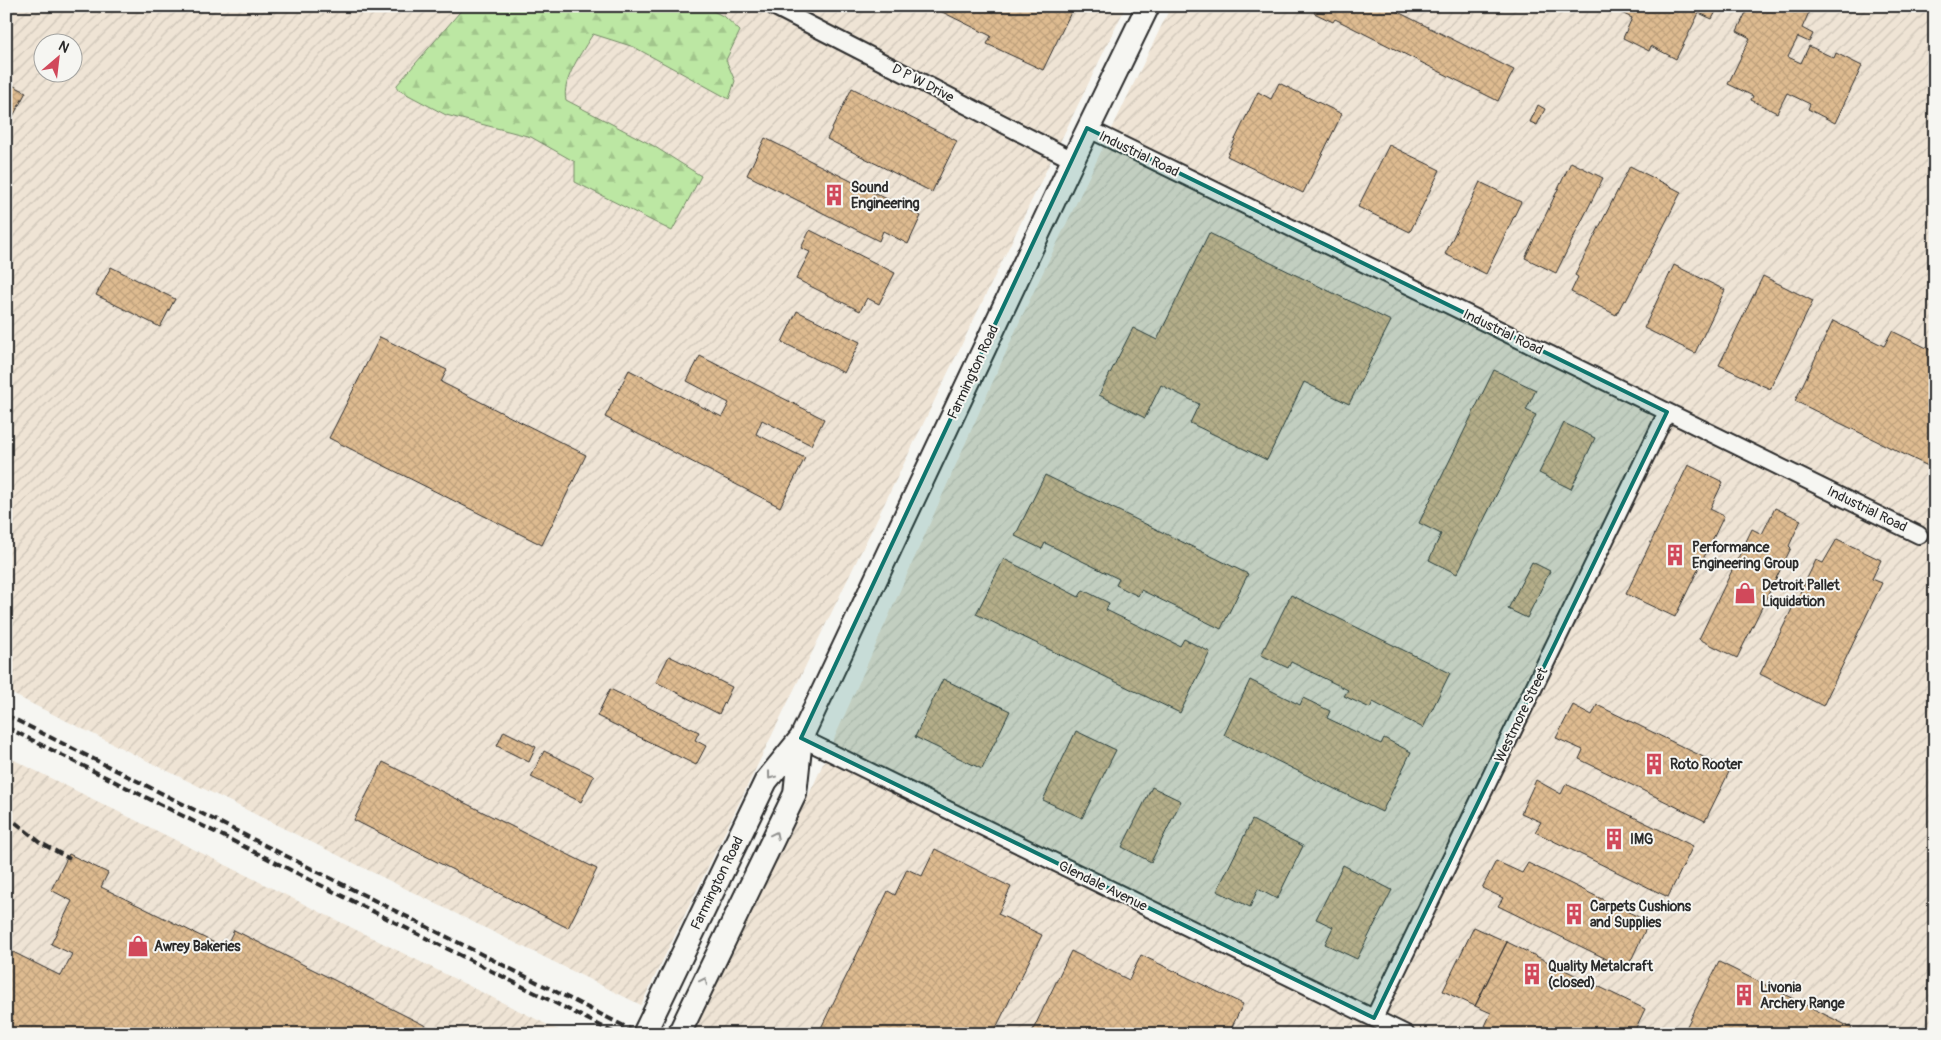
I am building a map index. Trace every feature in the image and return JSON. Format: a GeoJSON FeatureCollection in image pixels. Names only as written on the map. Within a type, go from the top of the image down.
{"type":"FeatureCollection","features":[{"type":"Feature","properties":{"kind":"main road","name":"Farmington Road"},"geometry":{"type":"LineString","coordinates":[[644,1034],[766,781],[801,738],[1087,128],[1148,6]]}},
{"type":"Feature","properties":{"kind":"main road","name":"Farmington Road"},"geometry":{"type":"LineString","coordinates":[[679,1034],[795,794],[801,738]]}},
{"type":"Feature","properties":{"kind":"street","name":"D P W Drive"},"geometry":{"type":"LineString","coordinates":[[773,6],[1072,160]]}},
{"type":"Feature","properties":{"kind":"street","name":"Industrial Road"},"geometry":{"type":"LineString","coordinates":[[1087,128],[1919,535]]}},
{"type":"Feature","properties":{"kind":"street","name":"Westmore Street"},"geometry":{"type":"LineString","coordinates":[[1374,1018],[1667,412]]}},
{"type":"Feature","properties":{"kind":"street","name":"Glendale Avenue"},"geometry":{"type":"LineString","coordinates":[[801,738],[1406,1034]]}},
{"type":"Feature","properties":{"kind":"highlighted area"},"geometry":{"type":"Polygon","coordinates":[[[1087,128],[1667,412],[1374,1018],[801,738],[1087,128]]]}},
{"type":"Feature","properties":{"kind":"shaded area"},"geometry":{"type":"Polygon","coordinates":[[[6,6],[1126,6],[641,1005],[6,691],[6,6]]]}},
{"type":"Feature","properties":{"kind":"shaded area"},"geometry":{"type":"Polygon","coordinates":[[[1171,6],[1935,6],[1935,1034],[691,1034],[814,784],[1023,314],[1171,6]]]}},
{"type":"Feature","properties":{"kind":"shaded area"},"geometry":{"type":"Polygon","coordinates":[[[6,756],[566,1034],[6,1034],[6,756]]]}},
{"type":"Feature","properties":{"kind":"green space"},"geometry":{"type":"Polygon","coordinates":[[[465,6],[703,6],[725,17],[740,31],[726,60],[735,81],[729,99],[634,47],[593,34],[570,75],[565,92],[566,100],[652,145],[701,176],[672,231],[575,182],[575,162],[531,137],[446,115],[397,89],[397,85],[465,6]]]}},
{"type":"Feature","properties":{"kind":"building"},"geometry":{"type":"Polygon","coordinates":[[[930,6],[1074,6],[1043,70],[987,44],[991,36],[930,6]]]}},
{"type":"Feature","properties":{"kind":"building"},"geometry":{"type":"Polygon","coordinates":[[[1317,6],[1386,6],[1514,70],[1498,101],[1335,19],[1333,22],[1314,13],[1317,6]]]}},
{"type":"Feature","properties":{"kind":"building"},"geometry":{"type":"Polygon","coordinates":[[[1596,6],[1719,6],[1712,19],[1699,13],[1676,59],[1651,46],[1649,51],[1623,38],[1632,18],[1609,7],[1607,12],[1596,6]]]}},
{"type":"Feature","properties":{"kind":"building"},"geometry":{"type":"Polygon","coordinates":[[[1749,6],[1803,6],[1810,10],[1802,28],[1813,34],[1809,42],[1798,37],[1788,57],[1801,63],[1809,46],[1834,58],[1836,53],[1862,66],[1835,123],[1808,109],[1810,104],[1787,93],[1777,113],[1751,100],[1753,96],[1728,84],[1750,38],[1737,31],[1749,6]]]}},
{"type":"Feature","properties":{"kind":"building"},"geometry":{"type":"Polygon","coordinates":[[[6,82],[26,92],[9,124],[6,122],[6,82]]]}},
{"type":"Feature","properties":{"kind":"building"},"geometry":{"type":"Polygon","coordinates":[[[1279,83],[1342,114],[1303,193],[1227,156],[1258,92],[1271,99],[1279,83]]]}},
{"type":"Feature","properties":{"kind":"building"},"geometry":{"type":"Polygon","coordinates":[[[852,88],[957,141],[932,192],[827,139],[852,88]]]}},
{"type":"Feature","properties":{"kind":"building"},"geometry":{"type":"Polygon","coordinates":[[[1538,105],[1545,109],[1537,125],[1530,122],[1538,105]]]}},
{"type":"Feature","properties":{"kind":"building","name":"Sound Engineering"},"geometry":{"type":"Polygon","coordinates":[[[765,138],[921,216],[908,244],[883,231],[879,241],[747,175],[765,138]]]}},
{"type":"Feature","properties":{"kind":"building"},"geometry":{"type":"Polygon","coordinates":[[[1389,145],[1440,170],[1410,232],[1358,207],[1389,145]]]}},
{"type":"Feature","properties":{"kind":"building"},"geometry":{"type":"Polygon","coordinates":[[[1571,162],[1603,178],[1556,273],[1525,258],[1571,162]]]}},
{"type":"Feature","properties":{"kind":"building"},"geometry":{"type":"Polygon","coordinates":[[[1630,166],[1681,192],[1626,301],[1624,300],[1616,315],[1571,292],[1578,277],[1575,275],[1630,166]]]}},
{"type":"Feature","properties":{"kind":"building"},"geometry":{"type":"Polygon","coordinates":[[[1480,182],[1521,202],[1486,274],[1445,254],[1480,182]]]}},
{"type":"Feature","properties":{"kind":"building"},"geometry":{"type":"Polygon","coordinates":[[[810,230],[895,273],[879,304],[867,298],[860,311],[796,279],[810,252],[801,248],[810,230]]]}},
{"type":"Feature","properties":{"kind":"building"},"geometry":{"type":"Polygon","coordinates":[[[1209,233],[1391,321],[1349,404],[1304,382],[1267,460],[1190,423],[1199,404],[1161,385],[1145,418],[1099,395],[1133,328],[1157,340],[1209,233]]]}},
{"type":"Feature","properties":{"kind":"building"},"geometry":{"type":"Polygon","coordinates":[[[1674,265],[1725,290],[1695,353],[1644,328],[1674,265]]]}},
{"type":"Feature","properties":{"kind":"building"},"geometry":{"type":"Polygon","coordinates":[[[111,267],[175,299],[160,327],[96,295],[111,267]]]}},
{"type":"Feature","properties":{"kind":"building"},"geometry":{"type":"Polygon","coordinates":[[[1763,276],[1813,301],[1770,389],[1719,365],[1763,276]]]}},
{"type":"Feature","properties":{"kind":"building"},"geometry":{"type":"Polygon","coordinates":[[[797,311],[860,342],[844,373],[782,342],[797,311]]]}},
{"type":"Feature","properties":{"kind":"building"},"geometry":{"type":"Polygon","coordinates":[[[1833,321],[1884,346],[1892,331],[1935,352],[1934,469],[1795,401],[1833,321]]]}},
{"type":"Feature","properties":{"kind":"building"},"geometry":{"type":"Polygon","coordinates":[[[380,337],[447,370],[441,382],[586,455],[542,545],[329,438],[380,337]]]}},
{"type":"Feature","properties":{"kind":"building"},"geometry":{"type":"Polygon","coordinates":[[[700,356],[824,419],[811,445],[762,420],[756,434],[805,458],[780,507],[605,417],[629,370],[722,417],[729,403],[687,381],[700,356]]]}},
{"type":"Feature","properties":{"kind":"building"},"geometry":{"type":"Polygon","coordinates":[[[1494,370],[1536,390],[1526,410],[1536,415],[1457,574],[1429,560],[1441,534],[1419,523],[1494,370]]]}},
{"type":"Feature","properties":{"kind":"building"},"geometry":{"type":"Polygon","coordinates":[[[1564,423],[1595,438],[1571,489],[1539,473],[1564,423]]]}},
{"type":"Feature","properties":{"kind":"building","name":"Performance Engineering Group"},"geometry":{"type":"Polygon","coordinates":[[[1688,465],[1723,482],[1710,509],[1724,516],[1675,617],[1626,594],[1688,465]]]}},
{"type":"Feature","properties":{"kind":"building"},"geometry":{"type":"Polygon","coordinates":[[[1045,475],[1248,574],[1221,629],[1141,590],[1138,596],[1116,585],[1119,579],[1045,543],[1042,549],[1015,536],[1045,475]]]}},
{"type":"Feature","properties":{"kind":"building","name":"Detroit Pallet Liquidation"},"geometry":{"type":"Polygon","coordinates":[[[1775,508],[1801,520],[1789,546],[1791,548],[1737,658],[1699,639],[1752,529],[1762,534],[1775,508]]]}},
{"type":"Feature","properties":{"kind":"building"},"geometry":{"type":"Polygon","coordinates":[[[1837,539],[1881,560],[1872,579],[1882,583],[1823,706],[1760,674],[1816,560],[1823,563],[1837,539]]]}},
{"type":"Feature","properties":{"kind":"building"},"geometry":{"type":"Polygon","coordinates":[[[1004,559],[1079,597],[1083,590],[1109,603],[1106,610],[1180,646],[1184,639],[1210,652],[1180,713],[976,614],[1004,559]]]}},
{"type":"Feature","properties":{"kind":"building"},"geometry":{"type":"Polygon","coordinates":[[[1532,562],[1550,571],[1527,618],[1508,609],[1532,562]]]}},
{"type":"Feature","properties":{"kind":"building"},"geometry":{"type":"Polygon","coordinates":[[[1291,595],[1450,673],[1423,728],[1373,702],[1370,708],[1344,696],[1348,690],[1291,662],[1288,668],[1261,655],[1291,595]]]}},
{"type":"Feature","properties":{"kind":"building"},"geometry":{"type":"Polygon","coordinates":[[[669,656],[732,687],[719,714],[656,682],[669,656]]]}},
{"type":"Feature","properties":{"kind":"building"},"geometry":{"type":"Polygon","coordinates":[[[943,679],[1010,711],[982,769],[915,737],[943,679]]]}},
{"type":"Feature","properties":{"kind":"building"},"geometry":{"type":"Polygon","coordinates":[[[1250,680],[1300,705],[1303,698],[1330,711],[1327,718],[1381,744],[1384,738],[1411,752],[1382,812],[1224,735],[1250,680]]]}},
{"type":"Feature","properties":{"kind":"building"},"geometry":{"type":"Polygon","coordinates":[[[610,689],[699,732],[695,740],[706,746],[696,765],[597,716],[610,689]]]}},
{"type":"Feature","properties":{"kind":"building","name":"Roto Rooter"},"geometry":{"type":"Polygon","coordinates":[[[1573,705],[1592,715],[1597,705],[1730,770],[1705,821],[1579,759],[1583,750],[1556,738],[1573,705]]]}},
{"type":"Feature","properties":{"kind":"building"},"geometry":{"type":"Polygon","coordinates":[[[504,731],[536,747],[529,762],[497,746],[504,731]]]}},
{"type":"Feature","properties":{"kind":"building"},"geometry":{"type":"Polygon","coordinates":[[[1076,731],[1116,750],[1082,818],[1043,800],[1076,731]]]}},
{"type":"Feature","properties":{"kind":"building"},"geometry":{"type":"Polygon","coordinates":[[[544,751],[594,776],[581,802],[531,777],[544,751]]]}},
{"type":"Feature","properties":{"kind":"building"},"geometry":{"type":"Polygon","coordinates":[[[383,762],[597,869],[568,928],[354,820],[383,762]]]}},
{"type":"Feature","properties":{"kind":"building","name":"IMG"},"geometry":{"type":"Polygon","coordinates":[[[1536,780],[1561,794],[1566,784],[1693,846],[1668,897],[1535,832],[1541,822],[1521,813],[1536,780]]]}},
{"type":"Feature","properties":{"kind":"building"},"geometry":{"type":"Polygon","coordinates":[[[1152,787],[1181,801],[1151,862],[1122,847],[1152,787]]]}},
{"type":"Feature","properties":{"kind":"building"},"geometry":{"type":"Polygon","coordinates":[[[1252,820],[1303,846],[1277,899],[1258,889],[1250,907],[1217,891],[1252,820]]]}},
{"type":"Feature","properties":{"kind":"building"},"geometry":{"type":"Polygon","coordinates":[[[935,849],[1011,887],[998,914],[1042,935],[993,1034],[818,1034],[888,891],[895,895],[907,869],[922,876],[935,849]]]}},
{"type":"Feature","properties":{"kind":"building","name":"Awrey Bakeries"},"geometry":{"type":"Polygon","coordinates":[[[69,854],[108,873],[101,887],[225,948],[234,930],[442,1034],[6,1034],[6,961],[11,951],[61,976],[72,954],[51,944],[72,901],[51,890],[69,854]]]}},
{"type":"Feature","properties":{"kind":"building","name":"Carpets Cushions and Supplies"},"geometry":{"type":"Polygon","coordinates":[[[1496,861],[1522,873],[1528,863],[1649,922],[1627,969],[1498,906],[1503,898],[1482,888],[1496,861]]]}},
{"type":"Feature","properties":{"kind":"building"},"geometry":{"type":"Polygon","coordinates":[[[1343,865],[1392,890],[1357,959],[1325,944],[1333,927],[1316,919],[1343,865]]]}},
{"type":"Feature","properties":{"kind":"building"},"geometry":{"type":"Polygon","coordinates":[[[1474,927],[1507,942],[1475,1006],[1443,991],[1474,927]]]}},
{"type":"Feature","properties":{"kind":"building","name":"Quality Metalcraft (closed)"},"geometry":{"type":"Polygon","coordinates":[[[1507,942],[1645,1009],[1633,1034],[1502,1034],[1485,1026],[1491,1013],[1475,1006],[1507,942]]]}},
{"type":"Feature","properties":{"kind":"building"},"geometry":{"type":"Polygon","coordinates":[[[1071,951],[1129,980],[1141,955],[1243,1004],[1230,1031],[1236,1034],[1031,1034],[1071,951]]]}},
{"type":"Feature","properties":{"kind":"building","name":"Livonia Archery Range"},"geometry":{"type":"Polygon","coordinates":[[[1719,962],[1852,1028],[1849,1034],[1683,1034],[1719,962]]]}},
{"type":"Feature","properties":{"kind":"railway"},"geometry":{"type":"LineString","coordinates":[[6,715],[640,1034]]}},
{"type":"Feature","properties":{"kind":"railway"},"geometry":{"type":"LineString","coordinates":[[6,727],[617,1034]]}},
{"type":"Feature","properties":{"kind":"railway"},"geometry":{"type":"LineString","coordinates":[[6,815],[41,843],[70,859]]}},
{"type":"Feature","properties":{"kind":"place","name":"Sound Engineering"},"geometry":{"type":"Point","coordinates":[834,195]}},
{"type":"Feature","properties":{"kind":"place","name":"Performance Engineering Group"},"geometry":{"type":"Point","coordinates":[1675,555]}},
{"type":"Feature","properties":{"kind":"place","name":"Detroit Pallet Liquidation"},"geometry":{"type":"Point","coordinates":[1745,593]}},
{"type":"Feature","properties":{"kind":"place","name":"Roto Rooter"},"geometry":{"type":"Point","coordinates":[1654,764]}},
{"type":"Feature","properties":{"kind":"place","name":"IMG"},"geometry":{"type":"Point","coordinates":[1614,839]}},
{"type":"Feature","properties":{"kind":"place","name":"Carpets Cushions and Supplies"},"geometry":{"type":"Point","coordinates":[1574,914]}},
{"type":"Feature","properties":{"kind":"place","name":"Awrey Bakeries"},"geometry":{"type":"Point","coordinates":[138,946]}},
{"type":"Feature","properties":{"kind":"place","name":"Quality Metalcraft (closed)"},"geometry":{"type":"Point","coordinates":[1532,974]}},
{"type":"Feature","properties":{"kind":"place","name":"Livonia Archery Range"},"geometry":{"type":"Point","coordinates":[1744,995]}}]}
